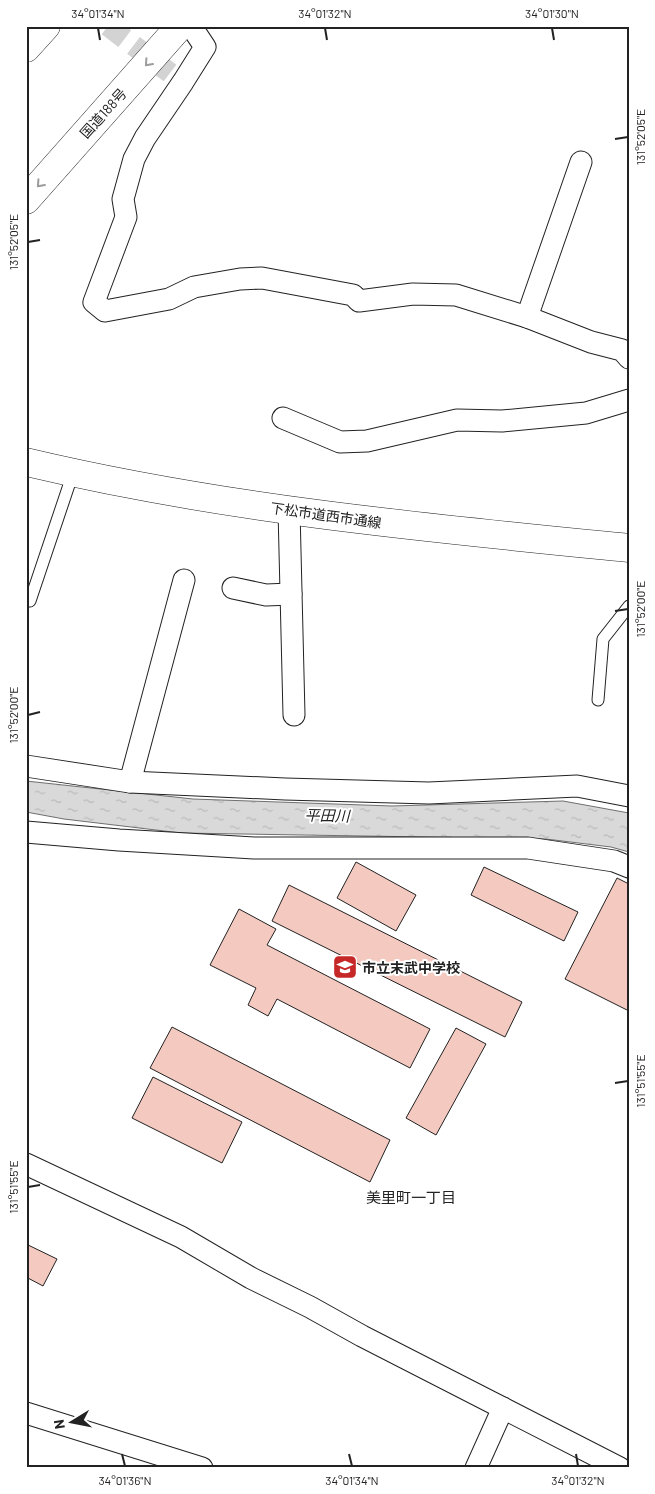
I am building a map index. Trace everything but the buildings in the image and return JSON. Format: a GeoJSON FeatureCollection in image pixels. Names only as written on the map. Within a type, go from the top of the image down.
{"type":"FeatureCollection","features":[{"type":"Feature","properties":{"kind":"main road"},"geometry":{"type":"LineString","coordinates":[[26,48],[46,26]]}},
{"type":"Feature","properties":{"kind":"main road","name":"国道188号"},"geometry":{"type":"LineString","coordinates":[[26,200],[180,26]]}},
{"type":"Feature","properties":{"kind":"main road","name":"下松市道西市通線"},"geometry":{"type":"LineString","coordinates":[[26,462],[73,473],[230,502],[420,528],[629,548]]}},
{"type":"Feature","properties":{"kind":"street"},"geometry":{"type":"LineString","coordinates":[[191,26],[205,47],[176,77],[134,159],[123,198],[126,217],[94,302],[105,311],[169,298],[194,287],[240,279],[262,278],[352,295],[359,301],[413,294],[456,295],[527,317],[591,342],[622,350],[629,358]]}},
{"type":"Feature","properties":{"kind":"street"},"geometry":{"type":"LineString","coordinates":[[527,317],[581,162]]}},
{"type":"Feature","properties":{"kind":"street"},"geometry":{"type":"LineString","coordinates":[[283,418],[340,442],[367,441],[457,420],[502,421],[586,413],[629,400]]}},
{"type":"Feature","properties":{"kind":"street"},"geometry":{"type":"LineString","coordinates":[[289,510],[294,715]]}},
{"type":"Feature","properties":{"kind":"street"},"geometry":{"type":"LineString","coordinates":[[130,782],[184,580]]}},
{"type":"Feature","properties":{"kind":"street"},"geometry":{"type":"LineString","coordinates":[[233,588],[266,595],[291,594]]}},
{"type":"Feature","properties":{"kind":"street"},"geometry":{"type":"LineString","coordinates":[[26,766],[130,782],[285,790],[429,793],[578,786],[629,796]]}},
{"type":"Feature","properties":{"kind":"street"},"geometry":{"type":"LineString","coordinates":[[26,832],[254,848],[528,848],[614,861],[629,867]]}},
{"type":"Feature","properties":{"kind":"street"},"geometry":{"type":"LineString","coordinates":[[26,1164],[181,1237],[251,1278],[620,1468]]}},
{"type":"Feature","properties":{"kind":"street"},"geometry":{"type":"LineString","coordinates":[[476,1468],[503,1408]]}},
{"type":"Feature","properties":{"kind":"street"},"geometry":{"type":"LineString","coordinates":[[26,1412],[202,1468]]}},
{"type":"Feature","properties":{"kind":"lane"},"geometry":{"type":"LineString","coordinates":[[30,601],[73,473]]}},
{"type":"Feature","properties":{"kind":"lane"},"geometry":{"type":"LineString","coordinates":[[598,700],[604,640],[629,606]]}},
{"type":"Feature","properties":{"kind":"water","name":"平田川"},"geometry":{"type":"Polygon","coordinates":[[[26,781],[193,799],[392,806],[563,801],[629,813],[629,852],[611,847],[546,839],[181,833],[64,819],[26,812],[26,781]]]}},
{"type":"Feature","properties":{"kind":"tunnel"},"geometry":{"type":"LineString","coordinates":[[108,26],[170,73]]}},
{"type":"Feature","properties":{"kind":"place","name":"市立末武中学校"},"geometry":{"type":"Point","coordinates":[345,967]}},
{"type":"Feature","properties":{"kind":"district","name":"美里町一丁目"},"geometry":{"type":"Point","coordinates":[411,1197]}}]}
